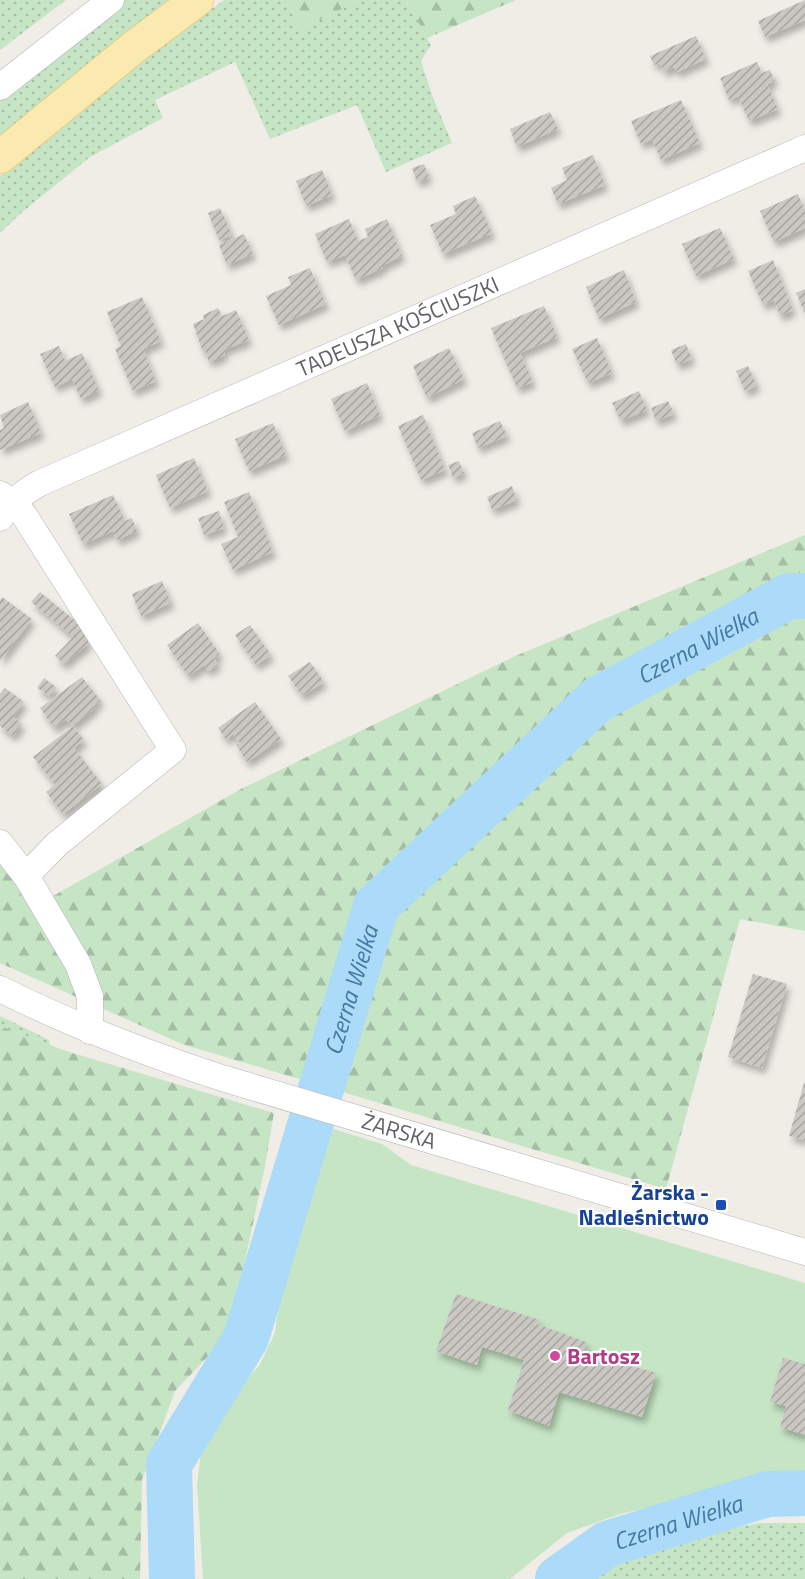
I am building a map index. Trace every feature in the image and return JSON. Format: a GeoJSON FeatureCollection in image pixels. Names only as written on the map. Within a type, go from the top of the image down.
{"type":"FeatureCollection","features":[{"type":"Feature","properties":{"kind":"main road"},"geometry":{"type":"LineString","coordinates":[[0,157],[125,53],[197,0]]}},
{"type":"Feature","properties":{"kind":"street"},"geometry":{"type":"LineString","coordinates":[[0,87],[111,0]]}},
{"type":"Feature","properties":{"kind":"street","name":"TADEUSZA KOŚCIUSZKI"},"geometry":{"type":"LineString","coordinates":[[4,505],[40,483],[805,148]]}},
{"type":"Feature","properties":{"kind":"street"},"geometry":{"type":"LineString","coordinates":[[4,505],[24,515],[173,750],[57,844],[26,876]]}},
{"type":"Feature","properties":{"kind":"street"},"geometry":{"type":"LineString","coordinates":[[0,843],[26,876],[70,948],[86,981],[91,1011],[90,1031]]}},
{"type":"Feature","properties":{"kind":"street","name":"ŻARSKA"},"geometry":{"type":"LineString","coordinates":[[0,989],[90,1031],[154,1056],[239,1084],[805,1252]]}},
{"type":"Feature","properties":{"kind":"green space"},"geometry":{"type":"Polygon","coordinates":[[[0,0],[66,0],[0,50],[0,0]]]}},
{"type":"Feature","properties":{"kind":"green space"},"geometry":{"type":"Polygon","coordinates":[[[124,0],[175,0],[0,138],[0,97],[124,0]]]}},
{"type":"Feature","properties":{"kind":"green space"},"geometry":{"type":"Polygon","coordinates":[[[224,0],[289,0],[300,30],[360,0],[406,0],[431,45],[421,61],[452,143],[386,172],[357,105],[270,139],[235,62],[155,100],[163,118],[90,157],[0,233],[0,176],[110,85],[224,0]]]}},
{"type":"Feature","properties":{"kind":"green space"},"geometry":{"type":"Polygon","coordinates":[[[289,0],[360,0],[300,30],[289,0]]]}},
{"type":"Feature","properties":{"kind":"green space"},"geometry":{"type":"Polygon","coordinates":[[[406,0],[516,0],[427,38],[406,0]]]}},
{"type":"Feature","properties":{"kind":"green space"},"geometry":{"type":"Polygon","coordinates":[[[805,535],[805,931],[740,919],[666,1189],[182,1044],[0,963],[0,859],[46,900],[241,789],[513,657],[805,535]]]}},
{"type":"Feature","properties":{"kind":"green space"},"geometry":{"type":"Polygon","coordinates":[[[0,1016],[49,1040],[50,1045],[0,1026],[0,1016]]]}},
{"type":"Feature","properties":{"kind":"green space"},"geometry":{"type":"Polygon","coordinates":[[[0,1026],[66,1051],[274,1113],[229,1338],[216,1348],[175,1391],[142,1480],[140,1579],[0,1579],[0,1026]]]}},
{"type":"Feature","properties":{"kind":"green space"},"geometry":{"type":"Polygon","coordinates":[[[324,1126],[382,1144],[411,1165],[805,1283],[805,1478],[729,1489],[620,1514],[567,1533],[510,1579],[203,1579],[197,1485],[202,1445],[224,1401],[259,1366],[275,1333],[281,1284],[324,1126]]]}},
{"type":"Feature","properties":{"kind":"green space"},"geometry":{"type":"Polygon","coordinates":[[[759,1523],[805,1523],[805,1579],[569,1579],[611,1557],[635,1549],[686,1536],[759,1523]]]}},
{"type":"Feature","properties":{"kind":"building"},"geometry":{"type":"Polygon","coordinates":[[[805,0],[805,20],[765,37],[758,21],[805,0]]]}},
{"type":"Feature","properties":{"kind":"building"},"geometry":{"type":"Polygon","coordinates":[[[696,36],[706,59],[677,72],[674,67],[663,72],[660,63],[654,65],[650,56],[696,36]]]}},
{"type":"Feature","properties":{"kind":"building"},"geometry":{"type":"Polygon","coordinates":[[[757,62],[762,73],[770,70],[775,81],[767,84],[778,109],[749,121],[738,96],[729,100],[720,78],[757,62]]]}},
{"type":"Feature","properties":{"kind":"building"},"geometry":{"type":"Polygon","coordinates":[[[681,100],[700,143],[661,160],[652,139],[641,144],[631,121],[681,100]]]}},
{"type":"Feature","properties":{"kind":"building"},"geometry":{"type":"Polygon","coordinates":[[[550,112],[558,129],[517,147],[510,129],[550,112]]]}},
{"type":"Feature","properties":{"kind":"building"},"geometry":{"type":"Polygon","coordinates":[[[593,155],[605,185],[558,204],[551,188],[567,180],[562,168],[593,155]]]}},
{"type":"Feature","properties":{"kind":"building"},"geometry":{"type":"Polygon","coordinates":[[[424,164],[429,177],[417,182],[412,168],[424,164]]]}},
{"type":"Feature","properties":{"kind":"building"},"geometry":{"type":"Polygon","coordinates":[[[322,170],[332,195],[306,206],[296,181],[322,170]]]}},
{"type":"Feature","properties":{"kind":"building"},"geometry":{"type":"Polygon","coordinates":[[[798,194],[805,211],[805,228],[774,242],[760,211],[798,194]]]}},
{"type":"Feature","properties":{"kind":"building"},"geometry":{"type":"Polygon","coordinates":[[[475,196],[492,233],[443,254],[430,225],[456,214],[453,206],[475,196]]]}},
{"type":"Feature","properties":{"kind":"building"},"geometry":{"type":"Polygon","coordinates":[[[220,208],[232,235],[219,240],[208,213],[220,208]]]}},
{"type":"Feature","properties":{"kind":"building"},"geometry":{"type":"Polygon","coordinates":[[[349,219],[358,241],[368,237],[365,229],[387,219],[402,256],[383,265],[383,268],[356,280],[345,255],[327,262],[315,234],[349,219]]]}},
{"type":"Feature","properties":{"kind":"building"},"geometry":{"type":"Polygon","coordinates":[[[720,228],[734,259],[696,276],[682,244],[720,228]]]}},
{"type":"Feature","properties":{"kind":"building"},"geometry":{"type":"Polygon","coordinates":[[[244,234],[253,254],[227,265],[219,245],[244,234]]]}},
{"type":"Feature","properties":{"kind":"building"},"geometry":{"type":"Polygon","coordinates":[[[773,260],[793,310],[780,316],[774,300],[763,305],[748,271],[773,260]]]}},
{"type":"Feature","properties":{"kind":"building"},"geometry":{"type":"Polygon","coordinates":[[[310,268],[326,304],[279,325],[266,296],[291,285],[288,277],[310,268]]]}},
{"type":"Feature","properties":{"kind":"building"},"geometry":{"type":"Polygon","coordinates":[[[624,270],[636,302],[599,319],[586,287],[624,270]]]}},
{"type":"Feature","properties":{"kind":"building"},"geometry":{"type":"Polygon","coordinates":[[[805,289],[805,313],[796,293],[805,289]]]}},
{"type":"Feature","properties":{"kind":"building"},"geometry":{"type":"Polygon","coordinates":[[[142,297],[161,341],[143,349],[156,381],[133,391],[115,349],[121,346],[107,312],[142,297]]]}},
{"type":"Feature","properties":{"kind":"building"},"geometry":{"type":"Polygon","coordinates":[[[544,306],[557,337],[520,353],[533,382],[517,388],[491,328],[544,306]]]}},
{"type":"Feature","properties":{"kind":"building"},"geometry":{"type":"Polygon","coordinates":[[[218,308],[222,316],[236,310],[249,340],[223,350],[225,355],[209,362],[193,324],[204,319],[203,315],[218,308]]]}},
{"type":"Feature","properties":{"kind":"building"},"geometry":{"type":"Polygon","coordinates":[[[597,338],[612,373],[588,383],[572,349],[597,338]]]}},
{"type":"Feature","properties":{"kind":"building"},"geometry":{"type":"Polygon","coordinates":[[[686,344],[692,359],[677,365],[671,350],[686,344]]]}},
{"type":"Feature","properties":{"kind":"building"},"geometry":{"type":"Polygon","coordinates":[[[59,346],[65,361],[82,353],[99,390],[81,399],[72,379],[55,387],[40,354],[59,346]]]}},
{"type":"Feature","properties":{"kind":"building"},"geometry":{"type":"Polygon","coordinates":[[[449,348],[464,379],[427,398],[413,366],[449,348]]]}},
{"type":"Feature","properties":{"kind":"building"},"geometry":{"type":"Polygon","coordinates":[[[748,366],[757,386],[745,391],[736,371],[748,366]]]}},
{"type":"Feature","properties":{"kind":"building"},"geometry":{"type":"Polygon","coordinates":[[[367,383],[380,415],[345,431],[331,399],[367,383]]]}},
{"type":"Feature","properties":{"kind":"building"},"geometry":{"type":"Polygon","coordinates":[[[639,391],[647,410],[621,421],[612,403],[639,391]]]}},
{"type":"Feature","properties":{"kind":"building"},"geometry":{"type":"Polygon","coordinates":[[[668,401],[674,414],[656,421],[651,408],[668,401]]]}},
{"type":"Feature","properties":{"kind":"building"},"geometry":{"type":"Polygon","coordinates":[[[28,402],[41,433],[0,450],[0,430],[4,428],[0,415],[28,402]]]}},
{"type":"Feature","properties":{"kind":"building"},"geometry":{"type":"Polygon","coordinates":[[[423,415],[445,470],[421,480],[398,426],[423,415]]]}},
{"type":"Feature","properties":{"kind":"building"},"geometry":{"type":"Polygon","coordinates":[[[500,421],[507,436],[478,448],[472,433],[500,421]]]}},
{"type":"Feature","properties":{"kind":"building"},"geometry":{"type":"Polygon","coordinates":[[[273,423],[286,455],[249,471],[235,439],[273,423]]]}},
{"type":"Feature","properties":{"kind":"building"},"geometry":{"type":"Polygon","coordinates":[[[194,458],[208,491],[170,508],[156,475],[194,458]]]}},
{"type":"Feature","properties":{"kind":"building"},"geometry":{"type":"Polygon","coordinates":[[[459,461],[464,473],[453,478],[448,465],[459,461]]]}},
{"type":"Feature","properties":{"kind":"building"},"geometry":{"type":"Polygon","coordinates":[[[512,486],[517,500],[492,510],[487,497],[512,486]]]}},
{"type":"Feature","properties":{"kind":"building"},"geometry":{"type":"Polygon","coordinates":[[[249,492],[273,552],[233,570],[221,544],[238,537],[224,502],[249,492]]]}},
{"type":"Feature","properties":{"kind":"building"},"geometry":{"type":"Polygon","coordinates":[[[113,495],[125,521],[132,518],[137,531],[117,540],[113,531],[83,544],[69,514],[113,495]]]}},
{"type":"Feature","properties":{"kind":"building"},"geometry":{"type":"Polygon","coordinates":[[[219,511],[224,528],[204,535],[198,518],[219,511]]]}},
{"type":"Feature","properties":{"kind":"building"},"geometry":{"type":"Polygon","coordinates":[[[162,581],[171,603],[141,616],[132,594],[162,581]]]}},
{"type":"Feature","properties":{"kind":"building"},"geometry":{"type":"Polygon","coordinates":[[[40,592],[78,623],[89,643],[64,664],[55,656],[73,637],[31,602],[40,592]]]}},
{"type":"Feature","properties":{"kind":"building"},"geometry":{"type":"Polygon","coordinates":[[[2,597],[32,619],[0,661],[0,600],[2,597]]]}},
{"type":"Feature","properties":{"kind":"building"},"geometry":{"type":"Polygon","coordinates":[[[198,623],[220,654],[214,658],[218,664],[208,671],[204,665],[188,676],[167,645],[198,623]]]}},
{"type":"Feature","properties":{"kind":"building"},"geometry":{"type":"Polygon","coordinates":[[[250,625],[271,655],[256,665],[235,635],[250,625]]]}},
{"type":"Feature","properties":{"kind":"building"},"geometry":{"type":"Polygon","coordinates":[[[310,662],[324,682],[302,696],[288,676],[310,662]]]}},
{"type":"Feature","properties":{"kind":"building"},"geometry":{"type":"Polygon","coordinates":[[[82,677],[101,701],[72,726],[66,719],[54,728],[40,708],[82,677]]]}},
{"type":"Feature","properties":{"kind":"building"},"geometry":{"type":"Polygon","coordinates":[[[44,678],[57,688],[51,697],[37,688],[44,678]]]}},
{"type":"Feature","properties":{"kind":"building"},"geometry":{"type":"Polygon","coordinates":[[[5,688],[24,702],[13,717],[22,724],[13,736],[0,726],[0,694],[5,688]]]}},
{"type":"Feature","properties":{"kind":"building"},"geometry":{"type":"Polygon","coordinates":[[[255,702],[281,739],[247,762],[236,745],[240,743],[233,734],[226,740],[218,728],[255,702]]]}},
{"type":"Feature","properties":{"kind":"building"},"geometry":{"type":"Polygon","coordinates":[[[73,726],[84,740],[74,748],[102,784],[63,814],[46,792],[55,785],[33,757],[73,726]]]}},
{"type":"Feature","properties":{"kind":"building"},"geometry":{"type":"Polygon","coordinates":[[[753,974],[787,984],[762,1068],[728,1057],[753,974]]]}},
{"type":"Feature","properties":{"kind":"building"},"geometry":{"type":"Polygon","coordinates":[[[805,1083],[805,1140],[789,1136],[805,1083]]]}},
{"type":"Feature","properties":{"kind":"building","name":"Bartosz"},"geometry":{"type":"Polygon","coordinates":[[[456,1294],[540,1320],[537,1324],[586,1342],[584,1352],[656,1373],[642,1417],[559,1392],[549,1426],[508,1410],[524,1360],[482,1347],[477,1365],[436,1351],[456,1294]]]}},
{"type":"Feature","properties":{"kind":"building"},"geometry":{"type":"Polygon","coordinates":[[[783,1358],[805,1364],[805,1435],[780,1427],[786,1406],[770,1402],[783,1358]]]}},
{"type":"Feature","properties":{"kind":"waterway","name":"Czerna Wielka"},"geometry":{"type":"LineString","coordinates":[[172,1579],[169,1464],[246,1338],[376,906],[598,699],[789,596],[805,596]]}},
{"type":"Feature","properties":{"kind":"waterway","name":"Czerna Wielka"},"geometry":{"type":"LineString","coordinates":[[558,1579],[607,1544],[767,1494],[805,1493]]}},
{"type":"Feature","properties":{"kind":"place","name":"Żarska - Nadleśnictwo"},"geometry":{"type":"Point","coordinates":[721,1205]}},
{"type":"Feature","properties":{"kind":"place","name":"Bartosz"},"geometry":{"type":"Point","coordinates":[555,1356]}}]}
